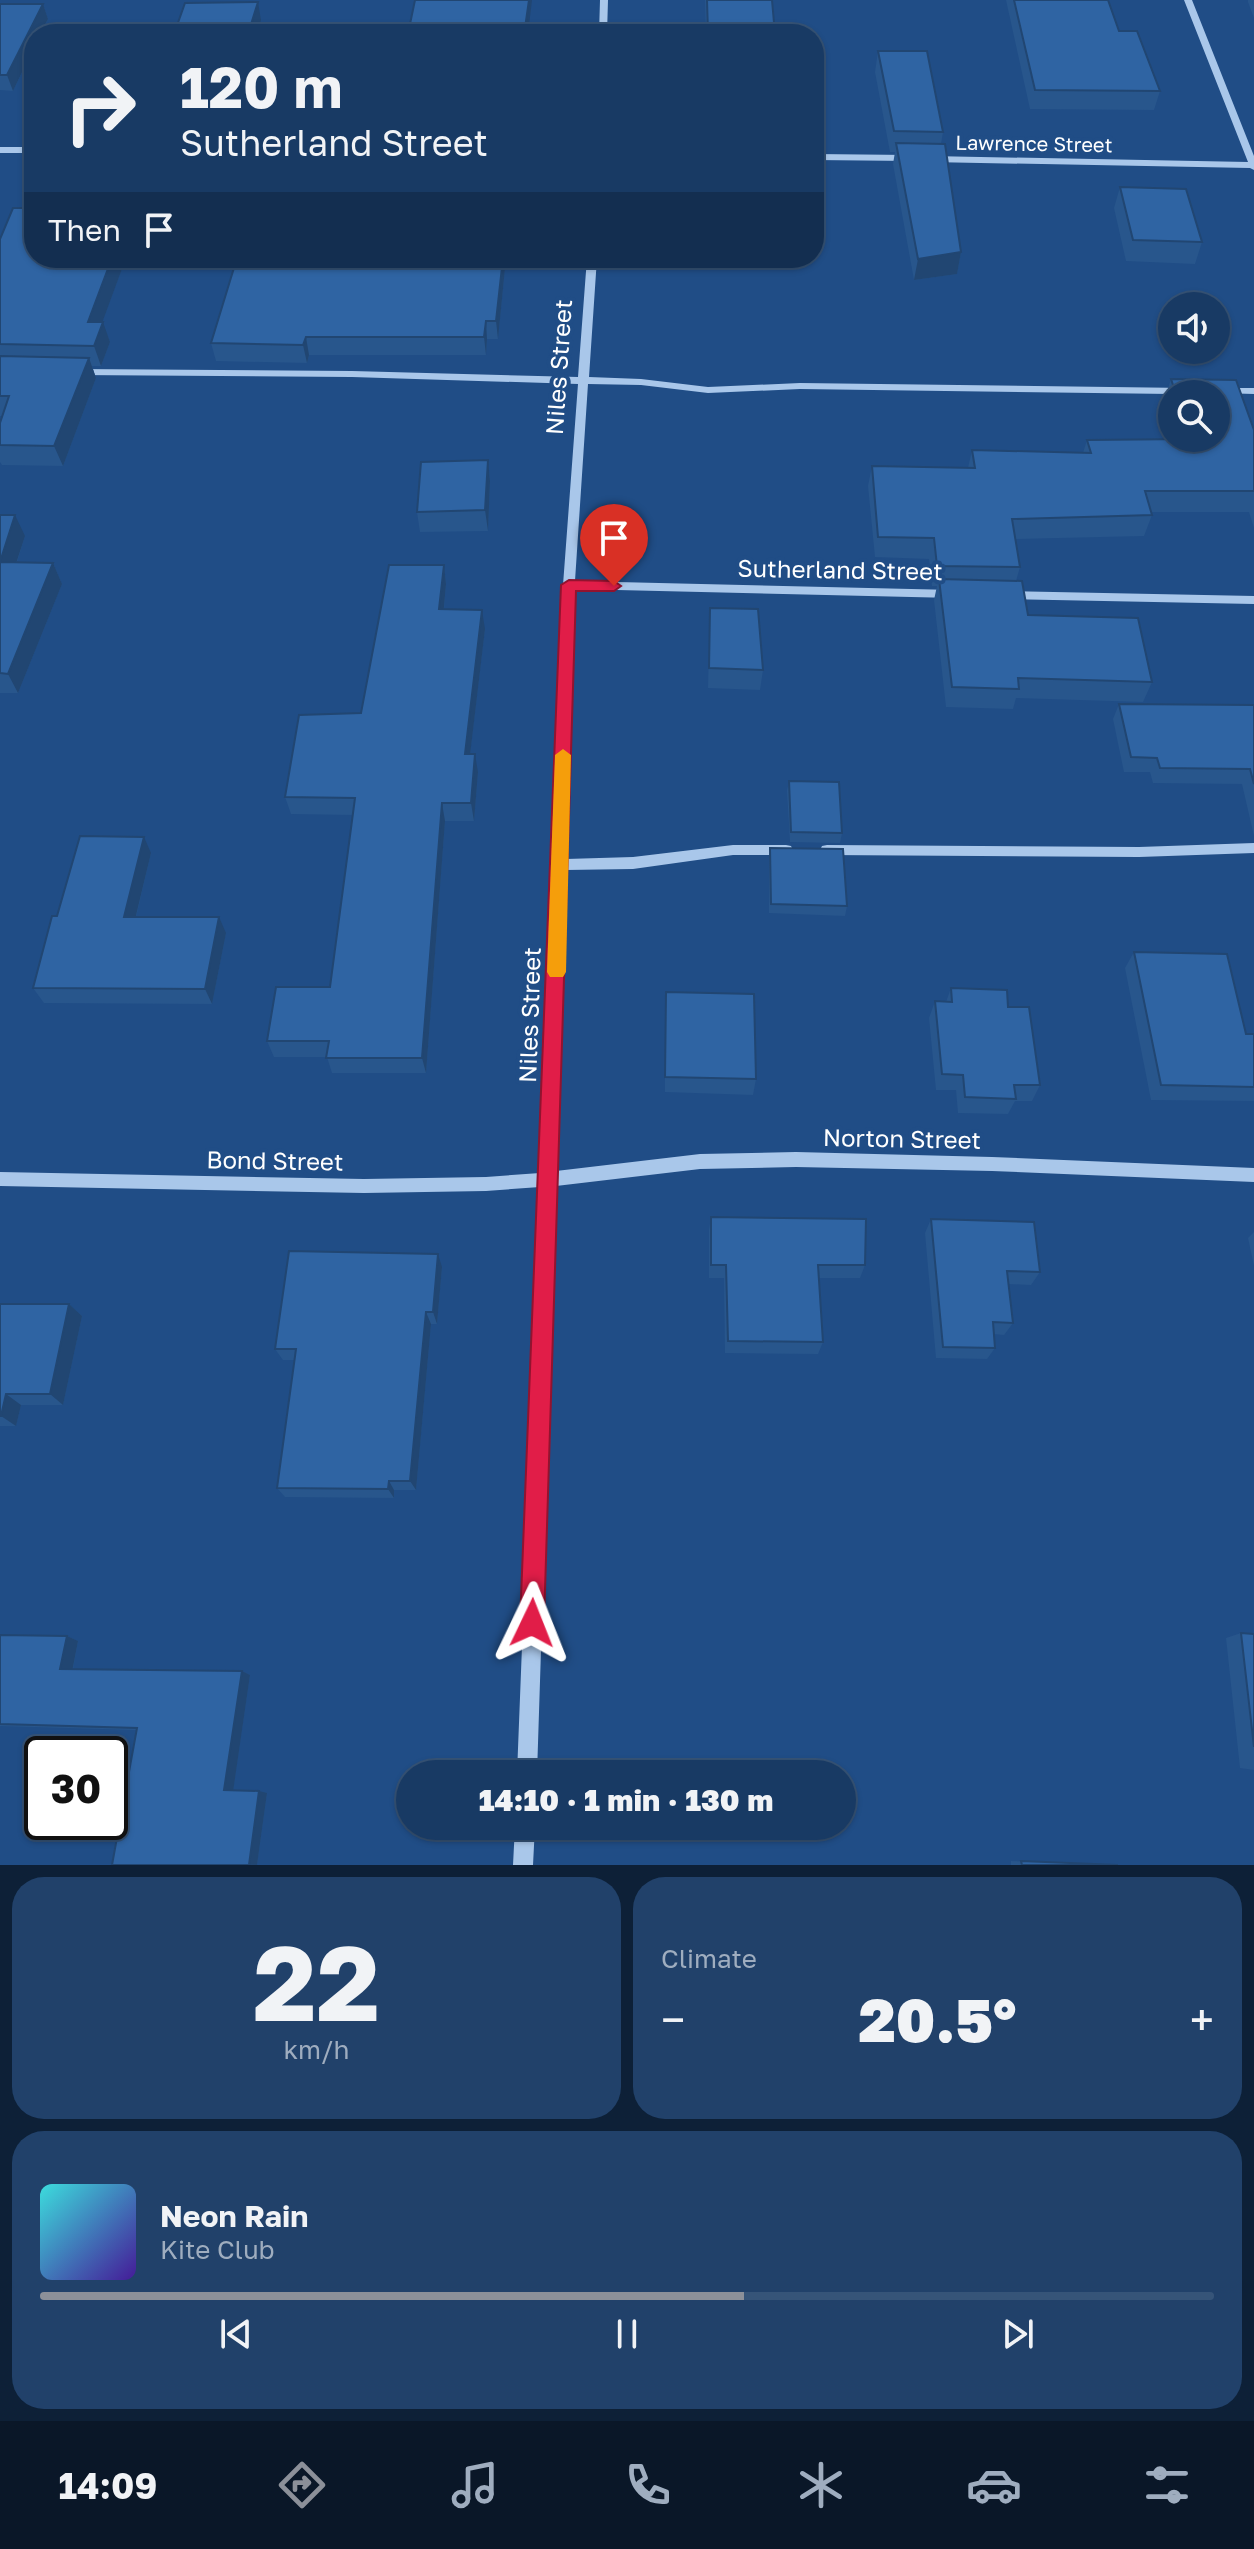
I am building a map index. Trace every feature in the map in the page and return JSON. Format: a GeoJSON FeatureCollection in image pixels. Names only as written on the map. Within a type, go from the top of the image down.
{"type":"FeatureCollection","features":[{"type":"Feature","properties":{"kind":"street"},"geometry":{"type":"LineString","coordinates":[[603,24],[604,0]]}},
{"type":"Feature","properties":{"kind":"street"},"geometry":{"type":"LineString","coordinates":[[1188,0],[1254,166]]}},
{"type":"Feature","properties":{"kind":"street"},"geometry":{"type":"LineString","coordinates":[[0,150],[24,150]]}},
{"type":"Feature","properties":{"kind":"street","name":"Lawrence Street"},"geometry":{"type":"LineString","coordinates":[[824,157],[1254,166]]}},
{"type":"Feature","properties":{"kind":"street","name":"Niles Street"},"geometry":{"type":"LineString","coordinates":[[528,1760],[569,585],[591,268]]}},
{"type":"Feature","properties":{"kind":"street"},"geometry":{"type":"LineString","coordinates":[[66,372],[352,374],[641,382],[708,390],[800,386],[1254,391]]}},
{"type":"Feature","properties":{"kind":"street","name":"Sutherland Street"},"geometry":{"type":"LineString","coordinates":[[569,585],[969,594]]}},
{"type":"Feature","properties":{"kind":"street"},"geometry":{"type":"LineString","coordinates":[[985,594],[1254,600]]}},
{"type":"Feature","properties":{"kind":"street"},"geometry":{"type":"LineString","coordinates":[[811,850],[1139,852],[1254,848]]}},
{"type":"Feature","properties":{"kind":"street"},"geometry":{"type":"LineString","coordinates":[[560,865],[633,863],[733,850],[795,850]]}},
{"type":"Feature","properties":{"kind":"street","name":"Norton Street"},"geometry":{"type":"LineString","coordinates":[[550,1181],[630,1167],[727,1160],[918,1160],[1254,1175]]}},
{"type":"Feature","properties":{"kind":"street","name":"Bond Street"},"geometry":{"type":"LineString","coordinates":[[0,1179],[407,1186],[550,1181]]}},
{"type":"Feature","properties":{"kind":"street"},"geometry":{"type":"LineString","coordinates":[[523,1865],[524,1840]]}},
{"type":"Feature","properties":{"kind":"building"},"geometry":{"type":"Polygon","coordinates":[[[415,0],[529,0],[526,24],[410,24],[415,0]]]}},
{"type":"Feature","properties":{"kind":"building"},"geometry":{"type":"Polygon","coordinates":[[[707,0],[772,0],[774,24],[708,24],[707,0]]]}},
{"type":"Feature","properties":{"kind":"building"},"geometry":{"type":"Polygon","coordinates":[[[1014,0],[1108,0],[1119,31],[1137,31],[1160,91],[1035,90],[1014,0]]]}},
{"type":"Feature","properties":{"kind":"building"},"geometry":{"type":"Polygon","coordinates":[[[258,2],[251,24],[178,24],[185,3],[258,2]]]}},
{"type":"Feature","properties":{"kind":"building"},"geometry":{"type":"Polygon","coordinates":[[[0,4],[43,4],[33,24],[24,24],[24,41],[7,75],[0,75],[0,4]]]}},
{"type":"Feature","properties":{"kind":"building"},"geometry":{"type":"Polygon","coordinates":[[[878,51],[927,51],[943,132],[894,131],[878,51]]]}},
{"type":"Feature","properties":{"kind":"building"},"geometry":{"type":"Polygon","coordinates":[[[896,143],[945,144],[961,252],[918,259],[896,143]]]}},
{"type":"Feature","properties":{"kind":"building"},"geometry":{"type":"Polygon","coordinates":[[[1120,187],[1186,189],[1202,242],[1133,240],[1120,187]]]}},
{"type":"Feature","properties":{"kind":"building"},"geometry":{"type":"Polygon","coordinates":[[[13,208],[24,208],[24,268],[108,268],[88,322],[103,322],[94,346],[0,344],[0,239],[13,208]]]}},
{"type":"Feature","properties":{"kind":"building"},"geometry":{"type":"Polygon","coordinates":[[[234,268],[502,268],[496,321],[486,321],[484,337],[306,337],[303,345],[211,343],[234,268]]]}},
{"type":"Feature","properties":{"kind":"building"},"geometry":{"type":"Polygon","coordinates":[[[0,356],[89,358],[54,446],[0,445],[0,423],[9,396],[0,396],[0,356]]]}},
{"type":"Feature","properties":{"kind":"building"},"geometry":{"type":"Polygon","coordinates":[[[1171,379],[1236,380],[1254,430],[1254,491],[1145,491],[1152,515],[1012,519],[1020,567],[937,566],[934,538],[878,537],[872,466],[975,468],[972,450],[1091,453],[1087,440],[1158,439],[1158,452],[1230,452],[1230,380],[1171,379]]]}},
{"type":"Feature","properties":{"kind":"building"},"geometry":{"type":"Polygon","coordinates":[[[488,460],[485,510],[417,512],[421,462],[488,460]]]}},
{"type":"Feature","properties":{"kind":"building"},"geometry":{"type":"Polygon","coordinates":[[[0,515],[15,515],[0,562],[0,515]]]}},
{"type":"Feature","properties":{"kind":"building"},"geometry":{"type":"Polygon","coordinates":[[[0,562],[53,563],[8,674],[0,673],[0,562]]]}},
{"type":"Feature","properties":{"kind":"building"},"geometry":{"type":"Polygon","coordinates":[[[389,565],[444,565],[439,609],[482,610],[465,754],[475,754],[471,803],[442,803],[422,1058],[326,1058],[329,1041],[267,1041],[276,987],[330,987],[355,798],[285,797],[299,715],[361,713],[389,565]]]}},
{"type":"Feature","properties":{"kind":"building"},"geometry":{"type":"Polygon","coordinates":[[[939,579],[1022,581],[1028,615],[1138,618],[1152,682],[1018,678],[1019,689],[952,687],[939,579]]]}},
{"type":"Feature","properties":{"kind":"building"},"geometry":{"type":"Polygon","coordinates":[[[710,608],[758,609],[763,670],[709,668],[710,608]]]}},
{"type":"Feature","properties":{"kind":"building"},"geometry":{"type":"Polygon","coordinates":[[[1119,704],[1254,705],[1254,784],[1250,769],[1160,768],[1157,758],[1131,757],[1119,704]]]}},
{"type":"Feature","properties":{"kind":"building"},"geometry":{"type":"Polygon","coordinates":[[[789,781],[839,782],[842,833],[791,832],[789,781]]]}},
{"type":"Feature","properties":{"kind":"building"},"geometry":{"type":"Polygon","coordinates":[[[80,836],[144,837],[124,917],[219,917],[205,989],[33,988],[52,916],[57,916],[80,836]]]}},
{"type":"Feature","properties":{"kind":"building"},"geometry":{"type":"Polygon","coordinates":[[[770,848],[843,849],[847,906],[771,904],[770,848]]]}},
{"type":"Feature","properties":{"kind":"building"},"geometry":{"type":"Polygon","coordinates":[[[1134,952],[1227,954],[1246,1034],[1254,1034],[1254,1087],[1161,1085],[1134,952]]]}},
{"type":"Feature","properties":{"kind":"building"},"geometry":{"type":"Polygon","coordinates":[[[951,988],[1007,990],[1008,1007],[1029,1007],[1040,1085],[1014,1085],[1016,1099],[965,1097],[963,1075],[942,1074],[935,1001],[952,1002],[951,988]]]}},
{"type":"Feature","properties":{"kind":"building"},"geometry":{"type":"Polygon","coordinates":[[[666,992],[754,994],[756,1079],[665,1077],[666,992]]]}},
{"type":"Feature","properties":{"kind":"building"},"geometry":{"type":"Polygon","coordinates":[[[711,1217],[866,1219],[865,1265],[818,1265],[823,1342],[728,1341],[726,1265],[711,1265],[711,1217]]]}},
{"type":"Feature","properties":{"kind":"building"},"geometry":{"type":"Polygon","coordinates":[[[931,1219],[1034,1222],[1040,1272],[1007,1271],[1013,1323],[993,1322],[995,1348],[943,1347],[931,1219]]]}},
{"type":"Feature","properties":{"kind":"building"},"geometry":{"type":"Polygon","coordinates":[[[289,1251],[438,1254],[433,1312],[426,1312],[410,1481],[389,1481],[388,1489],[277,1488],[296,1349],[275,1349],[289,1251]]]}},
{"type":"Feature","properties":{"kind":"building"},"geometry":{"type":"Polygon","coordinates":[[[0,1304],[69,1304],[50,1394],[6,1394],[1,1416],[0,1416],[0,1304]]]}},
{"type":"Feature","properties":{"kind":"building"},"geometry":{"type":"Polygon","coordinates":[[[1241,1633],[1254,1634],[1254,1747],[1241,1633]]]}},
{"type":"Feature","properties":{"kind":"building"},"geometry":{"type":"Polygon","coordinates":[[[0,1635],[67,1636],[60,1669],[242,1671],[224,1790],[259,1791],[249,1865],[112,1865],[117,1840],[128,1840],[128,1777],[137,1728],[0,1724],[0,1635]]]}},
{"type":"Feature","properties":{"kind":"building"},"geometry":{"type":"Polygon","coordinates":[[[1021,1861],[1118,1865],[1022,1865],[1021,1861]]]}},
{"type":"Feature","properties":{"kind":"slow traffic"},"geometry":{"type":"LineString","coordinates":[[556,972],[563,755]]}},
{"type":"Feature","properties":{"kind":"route"},"geometry":{"type":"LineString","coordinates":[[532,1623],[569,585],[614,586]]}}]}
